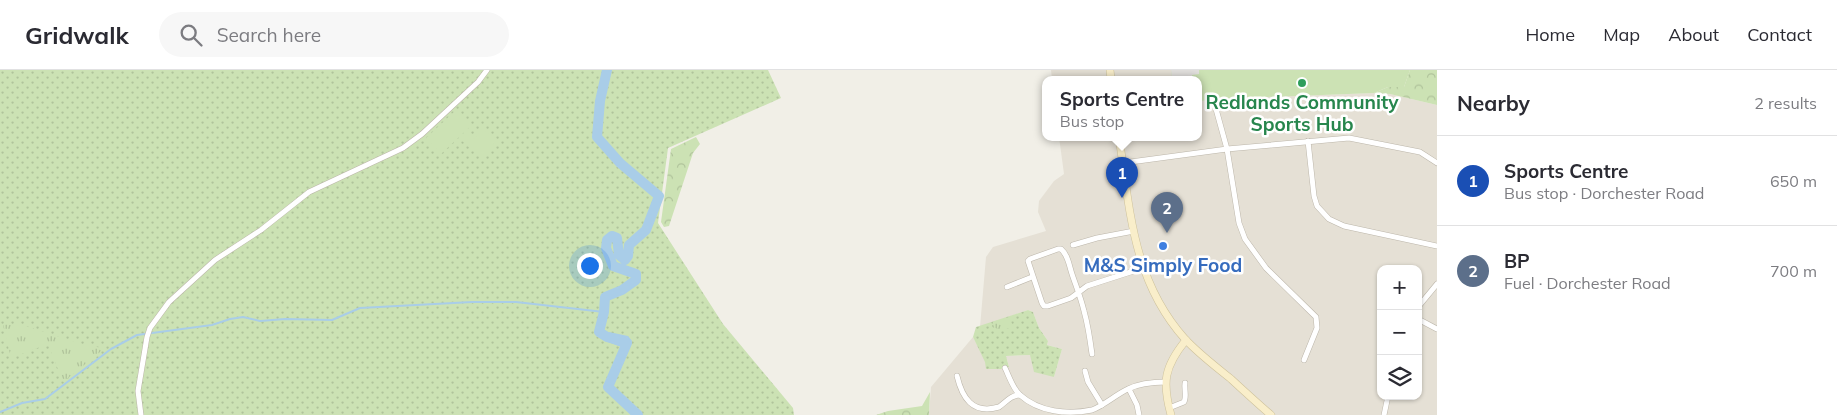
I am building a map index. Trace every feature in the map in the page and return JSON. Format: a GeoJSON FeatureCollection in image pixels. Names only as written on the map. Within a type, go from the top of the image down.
{"type":"FeatureCollection","features":[{"type":"Feature","properties":{"kind":"main road"},"geometry":{"type":"LineString","coordinates":[[1120,141],[1134,231],[1143,268],[1160,305],[1186,340],[1271,415]]}},
{"type":"Feature","properties":{"kind":"main road"},"geometry":{"type":"LineString","coordinates":[[1170,412],[1166,382],[1172,358],[1186,340]]}},
{"type":"Feature","properties":{"kind":"street"},"geometry":{"type":"LineString","coordinates":[[141,415],[138,391],[147,337],[149,330],[169,302],[215,260],[261,230],[309,192],[403,148],[416,139],[478,82],[487,70]]}},
{"type":"Feature","properties":{"kind":"street"},"geometry":{"type":"LineString","coordinates":[[1216,109],[1226,149],[1239,223],[1245,240],[1266,268],[1314,314],[1318,324],[1304,360]]}},
{"type":"Feature","properties":{"kind":"street"},"geometry":{"type":"LineString","coordinates":[[1123,163],[1226,149],[1339,138],[1359,139],[1420,152],[1437,163]]}},
{"type":"Feature","properties":{"kind":"street"},"geometry":{"type":"LineString","coordinates":[[1308,141],[1314,196],[1318,206],[1329,219],[1344,226],[1437,246]]}},
{"type":"Feature","properties":{"kind":"street"},"geometry":{"type":"LineString","coordinates":[[1073,245],[1134,231]]}},
{"type":"Feature","properties":{"kind":"street"},"geometry":{"type":"LineString","coordinates":[[1092,354],[1085,312],[1078,293],[1066,255],[1061,249],[1030,259],[1028,264],[1044,306],[1071,298],[1078,293],[1087,286],[1143,268]]}},
{"type":"Feature","properties":{"kind":"street"},"geometry":{"type":"LineString","coordinates":[[1007,287],[1032,277]]}},
{"type":"Feature","properties":{"kind":"street"},"geometry":{"type":"LineString","coordinates":[[1422,302],[1437,284]]}},
{"type":"Feature","properties":{"kind":"street"},"geometry":{"type":"LineString","coordinates":[[1422,321],[1437,329]]}},
{"type":"Feature","properties":{"kind":"street"},"geometry":{"type":"LineString","coordinates":[[1005,368],[1020,395],[1045,412],[1075,414],[1085,412],[1139,385],[1166,382]]}},
{"type":"Feature","properties":{"kind":"street"},"geometry":{"type":"LineString","coordinates":[[1085,371],[1088,382],[1102,405]]}},
{"type":"Feature","properties":{"kind":"street"},"geometry":{"type":"LineString","coordinates":[[957,376],[966,403],[976,413],[992,410],[1015,395],[1020,395]]}},
{"type":"Feature","properties":{"kind":"street"},"geometry":{"type":"LineString","coordinates":[[1170,412],[1184,402],[1186,396],[1185,383]]}},
{"type":"Feature","properties":{"kind":"street"},"geometry":{"type":"LineString","coordinates":[[1129,389],[1137,405],[1139,415]]}},
{"type":"Feature","properties":{"kind":"street"},"geometry":{"type":"LineString","coordinates":[[1384,415],[1387,400]]}},
{"type":"Feature","properties":{"kind":"shaded area"},"geometry":{"type":"Polygon","coordinates":[[[1051,70],[1171,70],[1172,76],[1052,76],[1051,70]]]}},
{"type":"Feature","properties":{"kind":"shaded area"},"geometry":{"type":"Polygon","coordinates":[[[1171,70],[1199,70],[1199,74],[1192,76],[1172,76],[1171,70]]]}},
{"type":"Feature","properties":{"kind":"shaded area"},"geometry":{"type":"Polygon","coordinates":[[[1374,93],[1390,94],[1437,105],[1437,415],[929,415],[931,387],[973,337],[986,362],[1001,369],[1009,367],[1006,356],[1030,355],[1054,377],[1062,349],[1047,345],[1048,341],[1039,328],[1033,312],[1028,310],[980,327],[986,257],[993,247],[1046,231],[1038,212],[1039,201],[1054,181],[1064,174],[1060,141],[1202,141],[1202,101],[1374,93]]]}},
{"type":"Feature","properties":{"kind":"green space"},"geometry":{"type":"Polygon","coordinates":[[[0,70],[768,70],[781,98],[668,148],[658,223],[723,324],[793,408],[794,415],[0,415],[0,70]]]}},
{"type":"Feature","properties":{"kind":"green space","name":"Redlands Community Sports Hub"},"geometry":{"type":"Polygon","coordinates":[[[1171,70],[1410,70],[1404,87],[1388,87],[1374,93],[1202,101],[1202,76],[1172,76],[1171,70]]]}},
{"type":"Feature","properties":{"kind":"green space"},"geometry":{"type":"Polygon","coordinates":[[[1410,70],[1437,70],[1437,105],[1390,94],[1374,93],[1388,87],[1404,87],[1410,70]]]}},
{"type":"Feature","properties":{"kind":"green space"},"geometry":{"type":"Polygon","coordinates":[[[457,109],[472,125],[441,154],[426,138],[457,109]]]}},
{"type":"Feature","properties":{"kind":"green space"},"geometry":{"type":"Polygon","coordinates":[[[482,129],[497,139],[484,160],[461,140],[468,134],[474,139],[482,129]]]}},
{"type":"Feature","properties":{"kind":"green space"},"geometry":{"type":"Polygon","coordinates":[[[696,137],[700,144],[693,153],[669,226],[664,227],[661,222],[671,149],[696,137]]]}},
{"type":"Feature","properties":{"kind":"green space"},"geometry":{"type":"Polygon","coordinates":[[[1028,310],[1033,312],[1039,328],[1048,341],[1047,345],[1062,349],[1054,377],[1034,372],[1030,355],[1006,356],[1009,367],[986,369],[985,362],[973,337],[976,327],[1028,310]]]}},
{"type":"Feature","properties":{"kind":"green space"},"geometry":{"type":"Polygon","coordinates":[[[1009,317],[1012,324],[1010,328],[1002,330],[992,327],[993,322],[1009,317]]]}},
{"type":"Feature","properties":{"kind":"green space"},"geometry":{"type":"Polygon","coordinates":[[[19,324],[88,346],[105,348],[63,382],[48,344],[11,358],[3,325],[19,324]]]}},
{"type":"Feature","properties":{"kind":"green space"},"geometry":{"type":"Polygon","coordinates":[[[930,392],[929,415],[876,415],[888,411],[922,406],[930,392]]]}},
{"type":"Feature","properties":{"kind":"water"},"geometry":{"type":"Polygon","coordinates":[[[609,332],[628,336],[632,341],[626,349],[606,341],[609,332]]]}},
{"type":"Feature","properties":{"kind":"waterway"},"geometry":{"type":"LineString","coordinates":[[607,70],[600,101],[597,137],[620,163],[659,196],[646,230],[629,245],[628,256],[625,260],[619,255],[617,238],[612,236],[607,240],[606,248],[613,266],[636,274],[636,280],[622,290],[605,297],[604,312],[599,332],[607,337],[627,343],[608,387],[638,415]]}},
{"type":"Feature","properties":{"kind":"waterway"},"geometry":{"type":"LineString","coordinates":[[0,412],[22,403],[45,399],[111,349],[137,335],[212,325],[230,319],[243,317],[260,321],[285,319],[332,320],[360,308],[472,302],[516,302],[604,312]]}},
{"type":"Feature","properties":{"kind":"place","name":"Redlands Community Sports Hub"},"geometry":{"type":"Point","coordinates":[1302,83]}},
{"type":"Feature","properties":{"kind":"place","name":"Sports Centre"},"geometry":{"type":"Point","coordinates":[1122,198]}},
{"type":"Feature","properties":{"kind":"place","name":"BP"},"geometry":{"type":"Point","coordinates":[1167,233]}},
{"type":"Feature","properties":{"kind":"place","name":"M&S Simply Food"},"geometry":{"type":"Point","coordinates":[1163,246]}}]}
